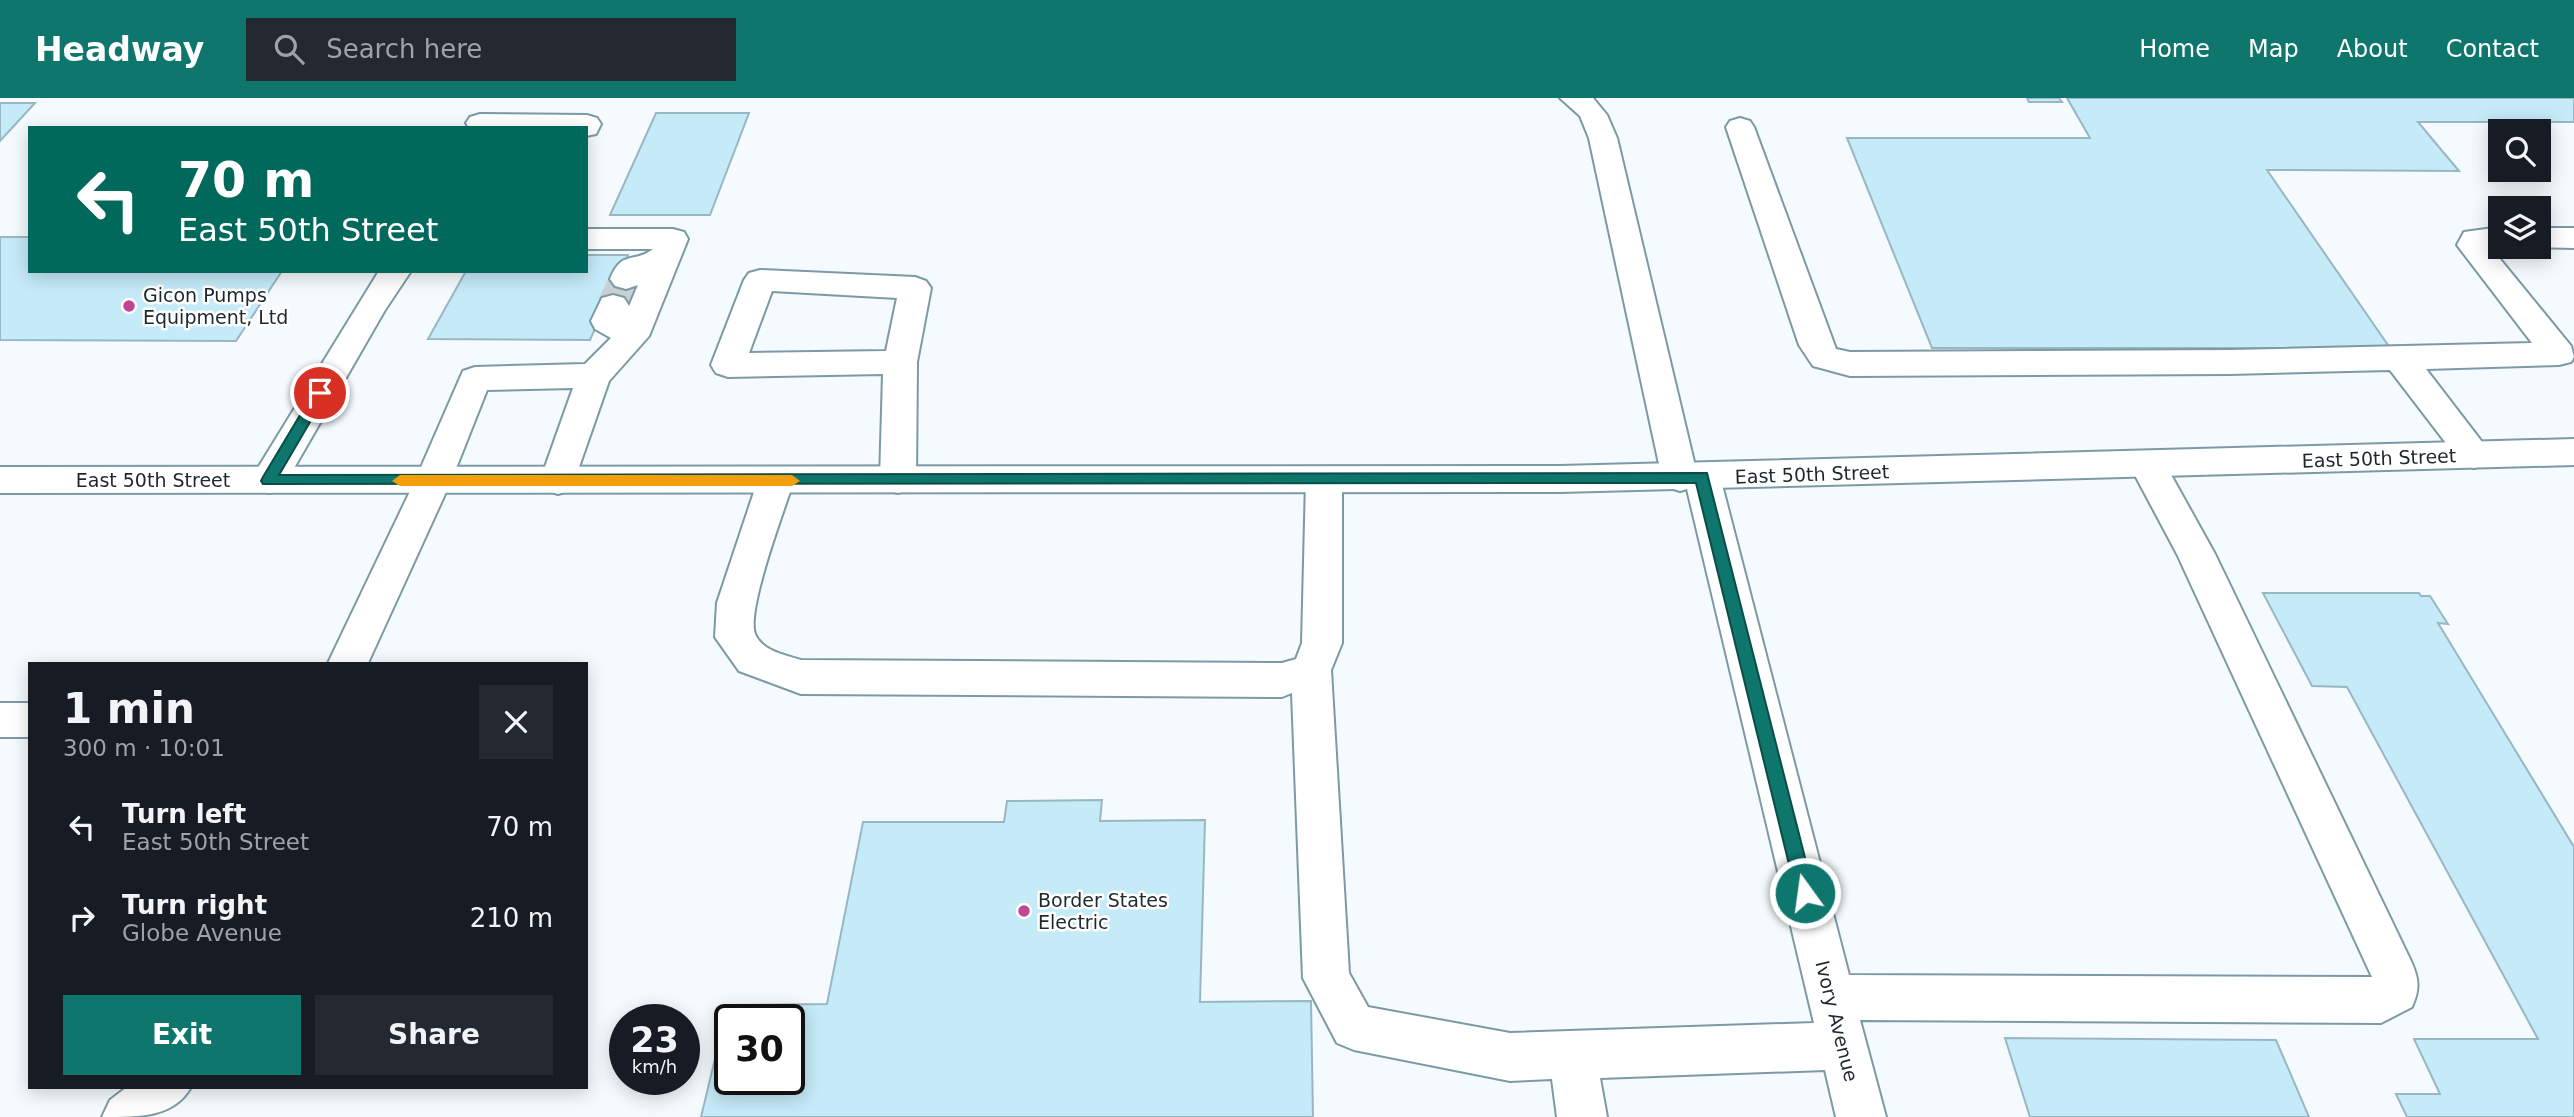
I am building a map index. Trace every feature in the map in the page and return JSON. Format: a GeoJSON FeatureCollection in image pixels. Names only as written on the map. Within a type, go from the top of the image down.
{"type":"FeatureCollection","features":[{"type":"Feature","properties":{"kind":"main road"},"geometry":{"type":"LineString","coordinates":[[493,98],[478,125],[586,126]]}},
{"type":"Feature","properties":{"kind":"main road","name":"Ivory Avenue"},"geometry":{"type":"LineString","coordinates":[[1574,98],[1596,116],[1603,138],[1861,1117]]}},
{"type":"Feature","properties":{"kind":"main road"},"geometry":{"type":"LineString","coordinates":[[1740,127],[1816,345],[1825,358],[1864,364],[2230,362],[2559,354],[2472,245],[2475,239],[2488,238]]}},
{"type":"Feature","properties":{"kind":"main road"},"geometry":{"type":"LineString","coordinates":[[2551,238],[2574,238]]}},
{"type":"Feature","properties":{"kind":"main road"},"geometry":{"type":"LineString","coordinates":[[558,481],[594,376],[633,337],[673,239],[588,239]]}},
{"type":"Feature","properties":{"kind":"main road"},"geometry":{"type":"LineString","coordinates":[[633,337],[607,321],[630,269],[665,258]]}},
{"type":"Feature","properties":{"kind":"main road"},"geometry":{"type":"LineString","coordinates":[[269,481],[371,306],[394,273]]}},
{"type":"Feature","properties":{"kind":"main road"},"geometry":{"type":"LineString","coordinates":[[898,481],[900,362],[915,288],[760,280],[728,365],[900,362]]}},
{"type":"Feature","properties":{"kind":"main road"},"geometry":{"type":"LineString","coordinates":[[2399,358],[2474,455]]}},
{"type":"Feature","properties":{"kind":"main road"},"geometry":{"type":"LineString","coordinates":[[348,662],[433,481],[475,379],[594,376]]}},
{"type":"Feature","properties":{"kind":"main road","name":"East 50th Street"},"geometry":{"type":"LineString","coordinates":[[0,480],[898,481],[1691,477],[2574,452]]}},
{"type":"Feature","properties":{"kind":"main road"},"geometry":{"type":"LineString","coordinates":[[1830,997],[2381,1000],[2396,991],[2395,977],[2208,579],[2147,464]]}},
{"type":"Feature","properties":{"kind":"main road"},"geometry":{"type":"LineString","coordinates":[[1324,480],[1322,643],[1311,670],[1326,978],[1354,1027],[1510,1057],[1843,1046]]}},
{"type":"Feature","properties":{"kind":"main road"},"geometry":{"type":"LineString","coordinates":[[776,481],[736,603],[735,637],[752,660],[801,677],[1282,680],[1311,670]]}},
{"type":"Feature","properties":{"kind":"main road"},"geometry":{"type":"LineString","coordinates":[[0,720],[28,720]]}},
{"type":"Feature","properties":{"kind":"main road"},"geometry":{"type":"LineString","coordinates":[[1573,1055],[1582,1117]]}},
{"type":"Feature","properties":{"kind":"main road"},"geometry":{"type":"LineString","coordinates":[[116,1089],[127,1117]]}},
{"type":"Feature","properties":{"kind":"main road"},"geometry":{"type":"LineString","coordinates":[[127,1117],[141,1089]]}},
{"type":"Feature","properties":{"kind":"main road"},"geometry":{"type":"LineString","coordinates":[[127,1117],[164,1089]]}},
{"type":"Feature","properties":{"kind":"building"},"geometry":{"type":"Polygon","coordinates":[[[2027,98],[2059,98],[2062,102],[2029,102],[2027,98]]]}},
{"type":"Feature","properties":{"kind":"building"},"geometry":{"type":"Polygon","coordinates":[[[2067,98],[2574,98],[2574,122],[2551,122],[2551,119],[2488,119],[2488,122],[2418,122],[2459,171],[2267,170],[2390,348],[1932,348],[1847,138],[2090,138],[2067,98]]]}},
{"type":"Feature","properties":{"kind":"building"},"geometry":{"type":"Polygon","coordinates":[[[0,103],[35,103],[0,141],[0,103]]]}},
{"type":"Feature","properties":{"kind":"building"},"geometry":{"type":"Polygon","coordinates":[[[656,113],[749,113],[710,215],[610,215],[656,113]]]}},
{"type":"Feature","properties":{"kind":"building","name":"Gicon Pumps Equipment, Ltd"},"geometry":{"type":"Polygon","coordinates":[[[0,237],[28,237],[28,273],[281,273],[236,341],[0,340],[0,237]]]}},
{"type":"Feature","properties":{"kind":"building"},"geometry":{"type":"Polygon","coordinates":[[[588,255],[628,255],[590,340],[428,339],[465,273],[588,273],[588,255]]]}},
{"type":"Feature","properties":{"kind":"building"},"geometry":{"type":"Polygon","coordinates":[[[2263,593],[2419,593],[2421,596],[2430,596],[2448,624],[2438,623],[2574,847],[2574,1117],[2407,1117],[2396,1094],[2440,1094],[2414,1039],[2538,1039],[2347,687],[2312,686],[2263,593]]]}},
{"type":"Feature","properties":{"kind":"building","name":"Border States Electric"},"geometry":{"type":"Polygon","coordinates":[[[1102,800],[1100,821],[1205,820],[1200,1002],[1311,1001],[1313,1117],[701,1117],[714,1063],[714,1095],[805,1095],[805,1004],[827,1004],[863,822],[1004,822],[1007,801],[1102,800]]]}},
{"type":"Feature","properties":{"kind":"building"},"geometry":{"type":"Polygon","coordinates":[[[2005,1038],[2276,1040],[2309,1117],[2030,1117],[2005,1038]]]}},
{"type":"Feature","properties":{"kind":"tunnel"},"geometry":{"type":"LineString","coordinates":[[613,306],[626,279]]}},
{"type":"Feature","properties":{"kind":"slow traffic"},"geometry":{"type":"LineString","coordinates":[[400,481],[792,481]]}},
{"type":"Feature","properties":{"kind":"place","name":"Gicon Pumps Equipment, Ltd"},"geometry":{"type":"Point","coordinates":[129,306]}},
{"type":"Feature","properties":{"kind":"place","name":"Border States Electric"},"geometry":{"type":"Point","coordinates":[1024,911]}},
{"type":"Feature","properties":{"kind":"route"},"geometry":{"type":"LineString","coordinates":[[320,393],[269,481],[1534,480],[1702,477],[1805,893]]}}]}
